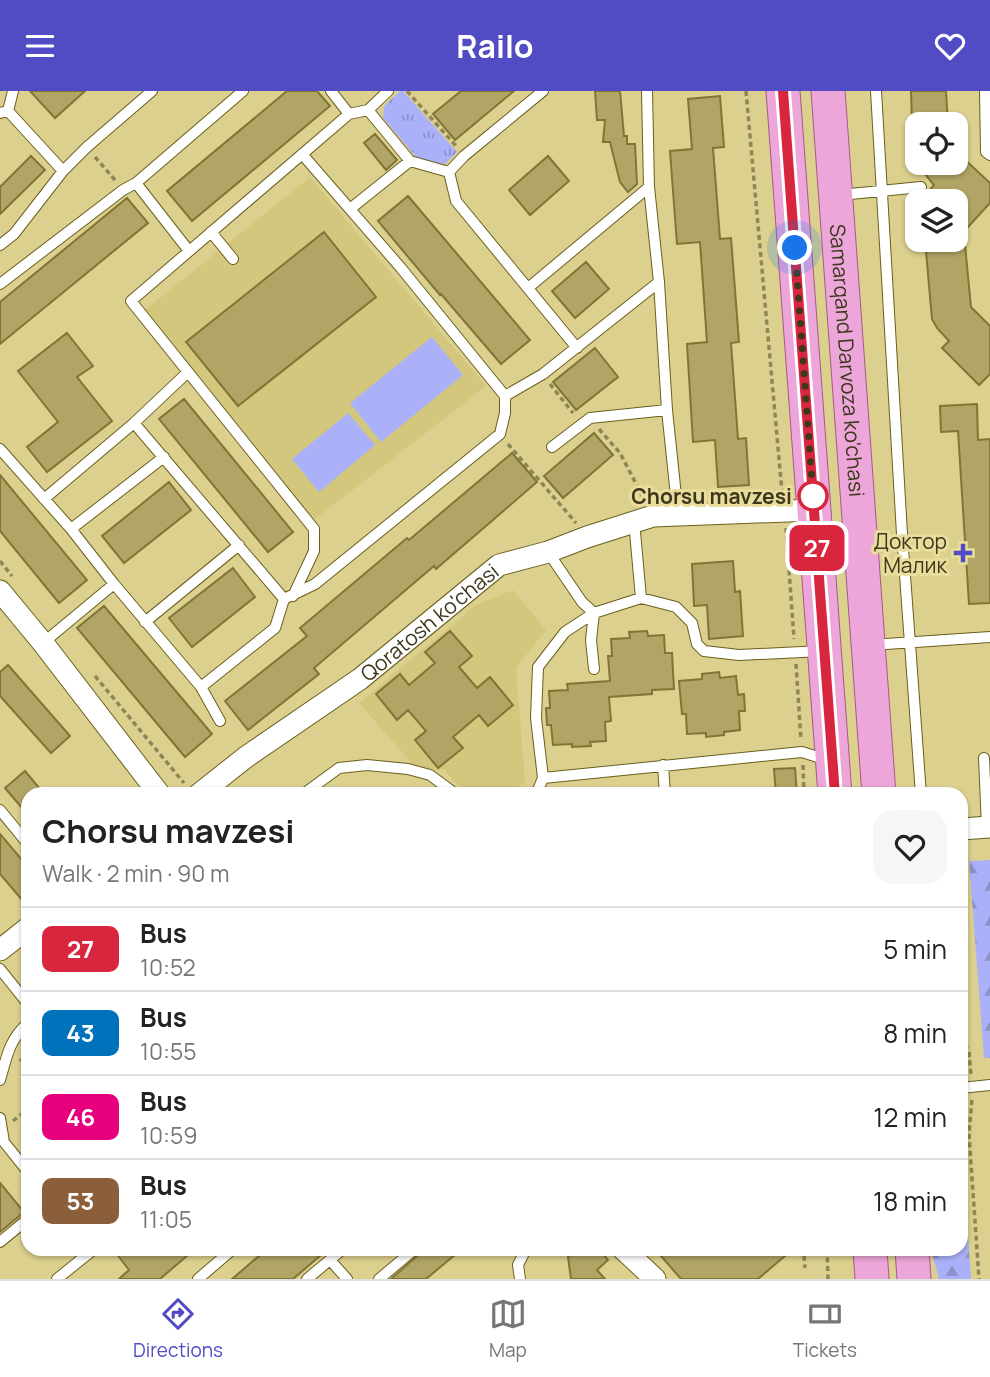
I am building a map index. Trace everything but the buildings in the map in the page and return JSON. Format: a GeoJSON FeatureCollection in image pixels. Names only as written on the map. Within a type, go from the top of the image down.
{"type":"FeatureCollection","features":[{"type":"Feature","properties":{"kind":"main road","name":"Samarqand Darvoza ko'chasi"},"geometry":{"type":"LineString","coordinates":[[783,91],[799,510],[818,757],[831,787]]}},
{"type":"Feature","properties":{"kind":"main road","name":"Samarqand Darvoza ko'chasi"},"geometry":{"type":"LineString","coordinates":[[828,91],[878,787]]}},
{"type":"Feature","properties":{"kind":"main road"},"geometry":{"type":"LineString","coordinates":[[818,757],[876,758]]}},
{"type":"Feature","properties":{"kind":"main road"},"geometry":{"type":"LineString","coordinates":[[870,1256],[872,1279]]}},
{"type":"Feature","properties":{"kind":"main road"},"geometry":{"type":"LineString","coordinates":[[912,1256],[914,1279]]}},
{"type":"Feature","properties":{"kind":"street","name":"Qoratosh ko'chasi"},"geometry":{"type":"LineString","coordinates":[[194,787],[246,757],[360,679],[499,565],[548,552],[643,519],[799,510]]}},
{"type":"Feature","properties":{"kind":"street"},"geometry":{"type":"LineString","coordinates":[[8,586],[43,643],[154,787]]}},
{"type":"Feature","properties":{"kind":"street"},"geometry":{"type":"LineString","coordinates":[[968,828],[989,827]]}},
{"type":"Feature","properties":{"kind":"street"},"geometry":{"type":"LineString","coordinates":[[0,950],[21,934]]}},
{"type":"Feature","properties":{"kind":"street"},"geometry":{"type":"LineString","coordinates":[[631,1256],[654,1279]]}},
{"type":"Feature","properties":{"kind":"lane"},"geometry":{"type":"LineString","coordinates":[[13,91],[4,112],[64,171]]}},
{"type":"Feature","properties":{"kind":"lane"},"geometry":{"type":"LineString","coordinates":[[0,245],[14,233],[87,147],[152,91]]}},
{"type":"Feature","properties":{"kind":"lane"},"geometry":{"type":"LineString","coordinates":[[0,284],[123,190],[136,183],[243,91]]}},
{"type":"Feature","properties":{"kind":"lane"},"geometry":{"type":"LineString","coordinates":[[331,91],[349,114]]}},
{"type":"Feature","properties":{"kind":"lane"},"geometry":{"type":"LineString","coordinates":[[201,687],[275,628],[314,551],[314,529],[131,301],[349,114],[368,110],[388,91]]}},
{"type":"Feature","properties":{"kind":"lane"},"geometry":{"type":"LineString","coordinates":[[449,172],[464,156],[542,91]]}},
{"type":"Feature","properties":{"kind":"lane"},"geometry":{"type":"LineString","coordinates":[[647,91],[649,187],[678,515]]}},
{"type":"Feature","properties":{"kind":"lane"},"geometry":{"type":"LineString","coordinates":[[876,91],[901,520],[920,787]]}},
{"type":"Feature","properties":{"kind":"lane"},"geometry":{"type":"LineString","coordinates":[[985,91],[986,152],[990,155]]}},
{"type":"Feature","properties":{"kind":"lane"},"geometry":{"type":"LineString","coordinates":[[368,110],[410,161],[449,172]]}},
{"type":"Feature","properties":{"kind":"lane"},"geometry":{"type":"LineString","coordinates":[[288,598],[315,584],[500,434],[505,414],[505,396],[401,268],[302,154]]}},
{"type":"Feature","properties":{"kind":"lane"},"geometry":{"type":"LineString","coordinates":[[350,209],[410,161]]}},
{"type":"Feature","properties":{"kind":"lane"},"geometry":{"type":"LineString","coordinates":[[449,172],[456,201],[577,348]]}},
{"type":"Feature","properties":{"kind":"lane"},"geometry":{"type":"LineString","coordinates":[[136,183],[189,251]]}},
{"type":"Feature","properties":{"kind":"lane"},"geometry":{"type":"LineString","coordinates":[[528,288],[649,187]]}},
{"type":"Feature","properties":{"kind":"lane"},"geometry":{"type":"LineString","coordinates":[[835,196],[921,187]]}},
{"type":"Feature","properties":{"kind":"lane"},"geometry":{"type":"LineString","coordinates":[[211,233],[233,259]]}},
{"type":"Feature","properties":{"kind":"lane"},"geometry":{"type":"LineString","coordinates":[[505,396],[543,375],[659,282]]}},
{"type":"Feature","properties":{"kind":"lane"},"geometry":{"type":"LineString","coordinates":[[44,499],[134,423],[188,372]]}},
{"type":"Feature","properties":{"kind":"lane"},"geometry":{"type":"LineString","coordinates":[[552,447],[590,418],[667,410]]}},
{"type":"Feature","properties":{"kind":"lane"},"geometry":{"type":"LineString","coordinates":[[134,423],[288,598]]}},
{"type":"Feature","properties":{"kind":"lane"},"geometry":{"type":"LineString","coordinates":[[0,449],[71,529],[201,687],[220,721]]}},
{"type":"Feature","properties":{"kind":"lane"},"geometry":{"type":"LineString","coordinates":[[71,529],[164,457]]}},
{"type":"Feature","properties":{"kind":"lane"},"geometry":{"type":"LineString","coordinates":[[641,598],[643,519]]}},
{"type":"Feature","properties":{"kind":"lane"},"geometry":{"type":"LineString","coordinates":[[145,622],[239,545]]}},
{"type":"Feature","properties":{"kind":"lane"},"geometry":{"type":"LineString","coordinates":[[548,552],[582,602],[594,613]]}},
{"type":"Feature","properties":{"kind":"lane"},"geometry":{"type":"LineString","coordinates":[[43,643],[114,584]]}},
{"type":"Feature","properties":{"kind":"lane"},"geometry":{"type":"LineString","coordinates":[[539,787],[543,778],[536,718],[538,667],[565,632],[594,613],[641,598],[676,607],[692,623],[697,644],[704,652],[739,655],[810,652]]}},
{"type":"Feature","properties":{"kind":"lane"},"geometry":{"type":"LineString","coordinates":[[594,613],[591,641],[594,669]]}},
{"type":"Feature","properties":{"kind":"lane"},"geometry":{"type":"LineString","coordinates":[[868,645],[990,637]]}},
{"type":"Feature","properties":{"kind":"lane"},"geometry":{"type":"LineString","coordinates":[[543,778],[663,765],[818,757]]}},
{"type":"Feature","properties":{"kind":"lane"},"geometry":{"type":"LineString","coordinates":[[984,758],[989,827]]}},
{"type":"Feature","properties":{"kind":"lane"},"geometry":{"type":"LineString","coordinates":[[313,787],[339,768],[367,765],[408,769],[430,775],[446,787]]}},
{"type":"Feature","properties":{"kind":"lane"},"geometry":{"type":"LineString","coordinates":[[663,765],[664,787]]}},
{"type":"Feature","properties":{"kind":"lane"},"geometry":{"type":"LineString","coordinates":[[0,810],[21,836]]}},
{"type":"Feature","properties":{"kind":"lane"},"geometry":{"type":"LineString","coordinates":[[0,969],[21,995]]}},
{"type":"Feature","properties":{"kind":"lane"},"geometry":{"type":"LineString","coordinates":[[0,1080],[9,1047],[21,1029]]}},
{"type":"Feature","properties":{"kind":"lane"},"geometry":{"type":"LineString","coordinates":[[968,1087],[990,1085]]}},
{"type":"Feature","properties":{"kind":"lane"},"geometry":{"type":"LineString","coordinates":[[0,1118],[4,1142],[21,1163]]}},
{"type":"Feature","properties":{"kind":"lane"},"geometry":{"type":"LineString","coordinates":[[0,1242],[21,1225]]}},
{"type":"Feature","properties":{"kind":"lane"},"geometry":{"type":"LineString","coordinates":[[57,1279],[85,1256]]}},
{"type":"Feature","properties":{"kind":"lane"},"geometry":{"type":"LineString","coordinates":[[198,1279],[225,1256]]}},
{"type":"Feature","properties":{"kind":"lane"},"geometry":{"type":"LineString","coordinates":[[307,1279],[335,1256]]}},
{"type":"Feature","properties":{"kind":"lane"},"geometry":{"type":"LineString","coordinates":[[379,1279],[407,1256]]}},
{"type":"Feature","properties":{"kind":"lane"},"geometry":{"type":"LineString","coordinates":[[520,1279],[518,1265],[522,1256]]}},
{"type":"Feature","properties":{"kind":"lane"},"geometry":{"type":"LineString","coordinates":[[330,1260],[347,1279]]}},
{"type":"Feature","properties":{"kind":"path"},"geometry":{"type":"LineString","coordinates":[[407,91],[464,156]]}},
{"type":"Feature","properties":{"kind":"path"},"geometry":{"type":"LineString","coordinates":[[746,91],[799,510],[818,757],[807,787]]}},
{"type":"Feature","properties":{"kind":"path"},"geometry":{"type":"LineString","coordinates":[[102,165],[123,190]]}},
{"type":"Feature","properties":{"kind":"path"},"geometry":{"type":"LineString","coordinates":[[543,375],[575,415],[590,418],[620,453],[643,519]]}},
{"type":"Feature","properties":{"kind":"path"},"geometry":{"type":"LineString","coordinates":[[500,434],[587,537]]}},
{"type":"Feature","properties":{"kind":"path"},"geometry":{"type":"LineString","coordinates":[[0,561],[8,586]]}},
{"type":"Feature","properties":{"kind":"path"},"geometry":{"type":"LineString","coordinates":[[92,672],[189,787]]}},
{"type":"Feature","properties":{"kind":"path"},"geometry":{"type":"LineString","coordinates":[[968,1050],[973,1086],[969,1134],[979,1279]]}},
{"type":"Feature","properties":{"kind":"path"},"geometry":{"type":"LineString","coordinates":[[803,1256],[805,1268]]}},
{"type":"Feature","properties":{"kind":"path"},"geometry":{"type":"LineString","coordinates":[[827,1256],[828,1279]]}},
{"type":"Feature","properties":{"kind":"shaded area"},"geometry":{"type":"Polygon","coordinates":[[[310,177],[486,386],[314,520],[145,310],[310,177]]]}},
{"type":"Feature","properties":{"kind":"shaded area"},"geometry":{"type":"Polygon","coordinates":[[[513,590],[546,630],[516,668],[525,782],[519,787],[460,787],[444,770],[415,767],[359,703],[476,605],[513,590]]]}},
{"type":"Feature","properties":{"kind":"green space"},"geometry":{"type":"Polygon","coordinates":[[[403,91],[457,152],[444,165],[416,157],[383,118],[384,106],[403,91]]]}},
{"type":"Feature","properties":{"kind":"green space"},"geometry":{"type":"Polygon","coordinates":[[[432,337],[463,375],[381,442],[350,403],[432,337]]]}},
{"type":"Feature","properties":{"kind":"green space"},"geometry":{"type":"Polygon","coordinates":[[[348,413],[375,445],[319,492],[292,459],[348,413]]]}},
{"type":"Feature","properties":{"kind":"green space"},"geometry":{"type":"Polygon","coordinates":[[[990,860],[990,1058],[984,1058],[969,861],[990,860]]]}},
{"type":"Feature","properties":{"kind":"green space"},"geometry":{"type":"Polygon","coordinates":[[[968,1236],[971,1279],[939,1279],[933,1256],[968,1256],[968,1236]]]}},
{"type":"Feature","properties":{"kind":"bus line","name":"27"},"geometry":{"type":"LineString","coordinates":[[783,91],[834,787]]}},
{"type":"Feature","properties":{"kind":"place","name":"Chorsu mavzesi"},"geometry":{"type":"Point","coordinates":[813,496]}},
{"type":"Feature","properties":{"kind":"place","name":"Доктор Малик"},"geometry":{"type":"Point","coordinates":[963,553]}},
{"type":"Feature","properties":{"kind":"route"},"geometry":{"type":"LineString","coordinates":[[795,248],[813,496]]}}]}
